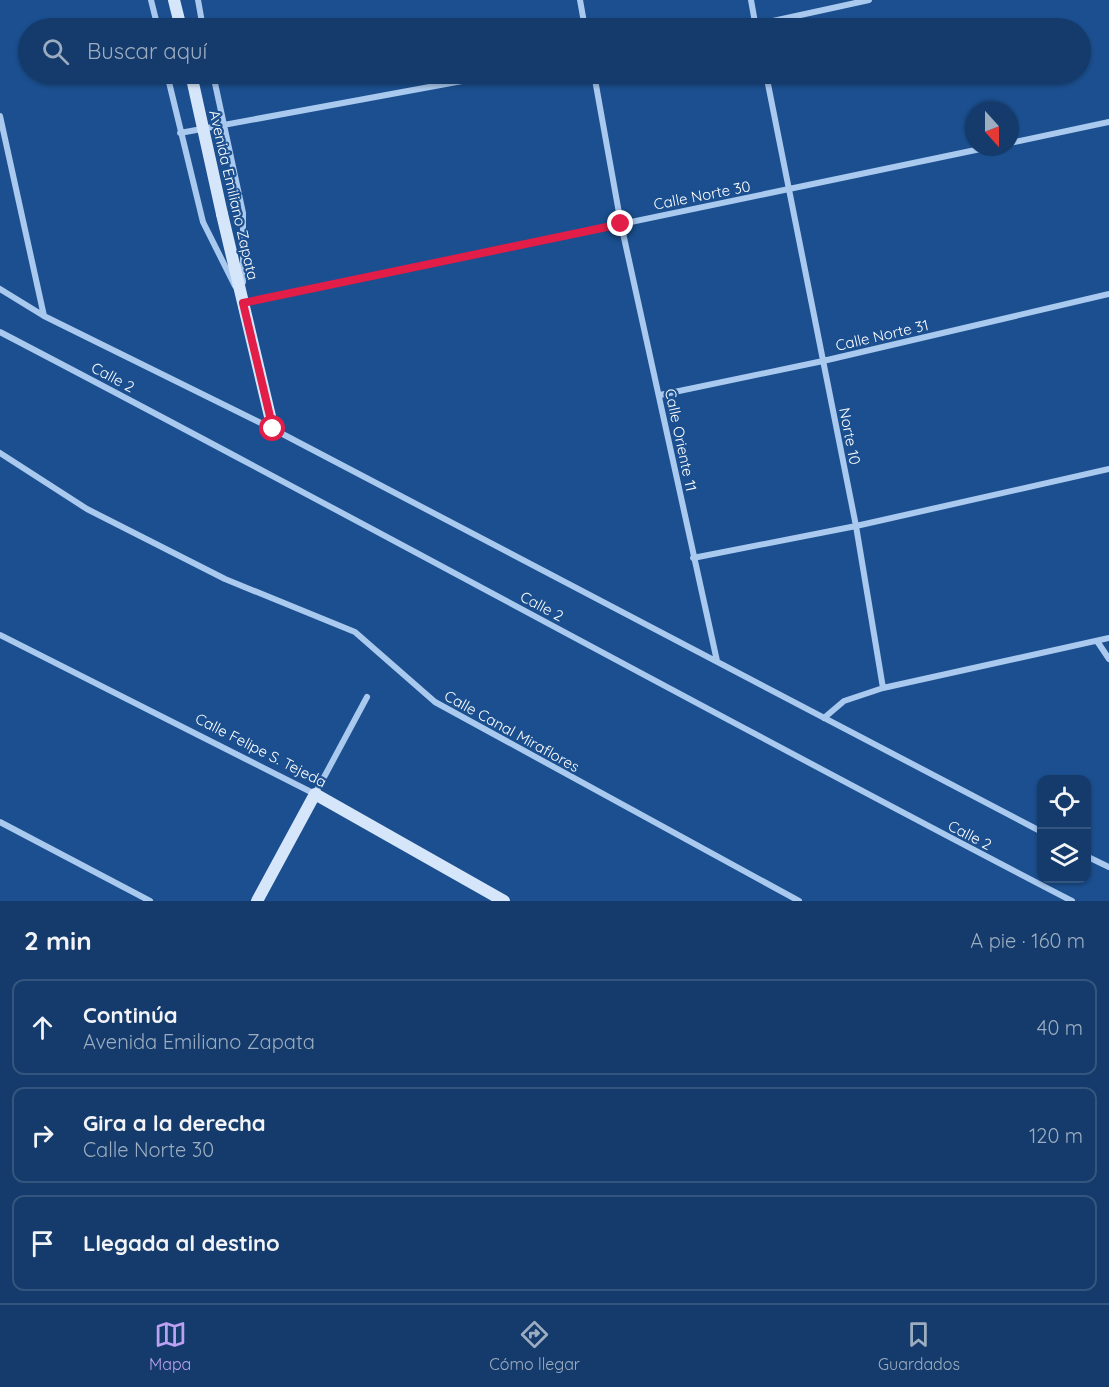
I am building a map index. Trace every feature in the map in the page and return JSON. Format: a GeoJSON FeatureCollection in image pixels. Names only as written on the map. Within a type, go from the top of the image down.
{"type":"FeatureCollection","features":[{"type":"Feature","properties":{"kind":"street"},"geometry":{"type":"LineString","coordinates":[[151,0],[156,18]]}},
{"type":"Feature","properties":{"kind":"street"},"geometry":{"type":"LineString","coordinates":[[174,0],[178,18]]}},
{"type":"Feature","properties":{"kind":"street"},"geometry":{"type":"LineString","coordinates":[[198,0],[201,18]]}},
{"type":"Feature","properties":{"kind":"street"},"geometry":{"type":"LineString","coordinates":[[580,0],[583,18]]}},
{"type":"Feature","properties":{"kind":"street"},"geometry":{"type":"LineString","coordinates":[[751,0],[754,18]]}},
{"type":"Feature","properties":{"kind":"street"},"geometry":{"type":"LineString","coordinates":[[794,18],[869,0]]}},
{"type":"Feature","properties":{"kind":"street"},"geometry":{"type":"LineString","coordinates":[[169,84],[203,222],[243,303]]}},
{"type":"Feature","properties":{"kind":"street","name":"Avenida Emiliano Zapata"},"geometry":{"type":"LineString","coordinates":[[193,84],[273,429]]}},
{"type":"Feature","properties":{"kind":"street"},"geometry":{"type":"LineString","coordinates":[[215,84],[243,213],[243,303]]}},
{"type":"Feature","properties":{"kind":"street"},"geometry":{"type":"LineString","coordinates":[[180,133],[446,84]]}},
{"type":"Feature","properties":{"kind":"street","name":"Calle Oriente 11"},"geometry":{"type":"LineString","coordinates":[[596,84],[621,224],[717,661]]}},
{"type":"Feature","properties":{"kind":"street","name":"Norte 10"},"geometry":{"type":"LineString","coordinates":[[768,84],[856,526],[883,688]]}},
{"type":"Feature","properties":{"kind":"street"},"geometry":{"type":"LineString","coordinates":[[0,116],[44,316]]}},
{"type":"Feature","properties":{"kind":"street"},"geometry":{"type":"LineString","coordinates":[[1019,141],[1109,122]]}},
{"type":"Feature","properties":{"kind":"street","name":"Calle Norte 30"},"geometry":{"type":"LineString","coordinates":[[243,303],[965,152]]}},
{"type":"Feature","properties":{"kind":"street"},"geometry":{"type":"LineString","coordinates":[[0,289],[44,316],[273,429],[1037,830]]}},
{"type":"Feature","properties":{"kind":"street","name":"Calle Norte 31"},"geometry":{"type":"LineString","coordinates":[[660,395],[824,361],[1109,294]]}},
{"type":"Feature","properties":{"kind":"street","name":"Calle 2"},"geometry":{"type":"LineString","coordinates":[[0,332],[293,485],[785,752],[1072,901]]}},
{"type":"Feature","properties":{"kind":"street","name":"Calle Canal Miraflores"},"geometry":{"type":"LineString","coordinates":[[0,453],[87,509],[129,531],[225,579],[355,632],[435,702],[799,901]]}},
{"type":"Feature","properties":{"kind":"street"},"geometry":{"type":"LineString","coordinates":[[693,558],[856,526],[1109,469]]}},
{"type":"Feature","properties":{"kind":"street","name":"Calle Felipe S. Tejeda"},"geometry":{"type":"LineString","coordinates":[[0,635],[315,794],[504,901]]}},
{"type":"Feature","properties":{"kind":"street"},"geometry":{"type":"LineString","coordinates":[[824,718],[844,700],[883,688],[1109,638]]}},
{"type":"Feature","properties":{"kind":"street"},"geometry":{"type":"LineString","coordinates":[[1097,641],[1109,659]]}},
{"type":"Feature","properties":{"kind":"street"},"geometry":{"type":"LineString","coordinates":[[257,901],[367,697]]}},
{"type":"Feature","properties":{"kind":"street"},"geometry":{"type":"LineString","coordinates":[[0,822],[150,901]]}},
{"type":"Feature","properties":{"kind":"street"},"geometry":{"type":"LineString","coordinates":[[1091,858],[1109,867]]}},
{"type":"Feature","properties":{"kind":"route"},"geometry":{"type":"LineString","coordinates":[[273,429],[243,303],[621,224]]}}]}
